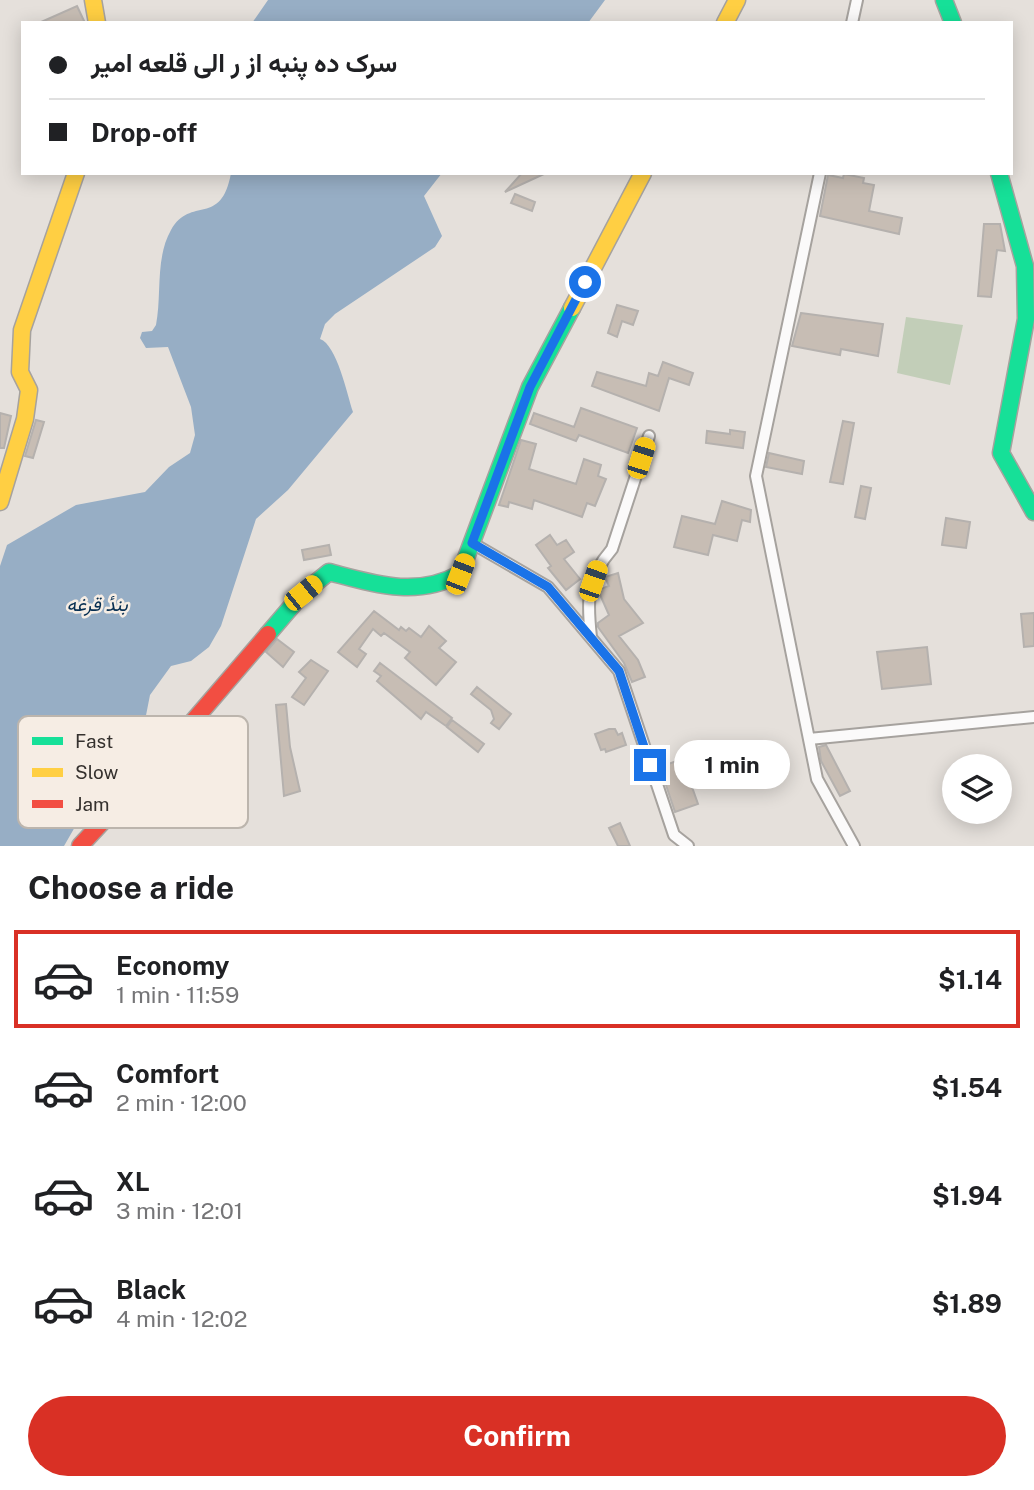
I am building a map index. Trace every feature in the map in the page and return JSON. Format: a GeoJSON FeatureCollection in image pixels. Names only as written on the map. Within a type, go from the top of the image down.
{"type":"FeatureCollection","features":[{"type":"Feature","properties":{"kind":"street"},"geometry":{"type":"LineString","coordinates":[[93,0],[97,21]]}},
{"type":"Feature","properties":{"kind":"street"},"geometry":{"type":"LineString","coordinates":[[726,21],[737,0]]}},
{"type":"Feature","properties":{"kind":"street"},"geometry":{"type":"LineString","coordinates":[[852,21],[857,0]]}},
{"type":"Feature","properties":{"kind":"street"},"geometry":{"type":"LineString","coordinates":[[944,0],[952,21]]}},
{"type":"Feature","properties":{"kind":"street"},"geometry":{"type":"LineString","coordinates":[[0,502],[25,419],[28,400],[29,390],[20,372],[22,330],[75,175]]}},
{"type":"Feature","properties":{"kind":"street"},"geometry":{"type":"LineString","coordinates":[[197,716],[303,593],[329,572],[410,591],[443,586],[460,574],[530,387],[642,175]]}},
{"type":"Feature","properties":{"kind":"street"},"geometry":{"type":"LineString","coordinates":[[820,175],[756,476],[817,779],[854,846]]}},
{"type":"Feature","properties":{"kind":"street"},"geometry":{"type":"LineString","coordinates":[[1000,175],[1025,266],[1026,320],[1001,453],[1034,512]]}},
{"type":"Feature","properties":{"kind":"street"},"geometry":{"type":"LineString","coordinates":[[592,637],[587,597],[599,564],[612,549],[649,436]]}},
{"type":"Feature","properties":{"kind":"street"},"geometry":{"type":"LineString","coordinates":[[472,543],[548,587],[619,671],[674,835],[688,846]]}},
{"type":"Feature","properties":{"kind":"street"},"geometry":{"type":"LineString","coordinates":[[809,739],[1034,717]]}},
{"type":"Feature","properties":{"kind":"street"},"geometry":{"type":"LineString","coordinates":[[80,846],[97,828]]}},
{"type":"Feature","properties":{"kind":"green space"},"geometry":{"type":"Polygon","coordinates":[[[906,317],[963,325],[950,385],[897,373],[906,317]]]}},
{"type":"Feature","properties":{"kind":"water"},"geometry":{"type":"Polygon","coordinates":[[[268,0],[605,0],[589,21],[253,21],[268,0]]]}},
{"type":"Feature","properties":{"kind":"water","name":"بندٔ قرغه"},"geometry":{"type":"Polygon","coordinates":[[[230,175],[440,175],[424,196],[442,236],[435,247],[335,314],[325,324],[320,339],[326,343],[336,360],[353,412],[288,490],[256,519],[221,626],[209,647],[191,661],[171,666],[150,695],[146,716],[18,716],[18,828],[74,828],[64,846],[0,846],[0,566],[7,545],[76,505],[145,492],[169,467],[190,453],[195,435],[191,407],[168,347],[146,348],[140,338],[142,332],[152,331],[156,325],[161,264],[171,230],[187,214],[213,206],[226,190],[230,175]]]}},
{"type":"Feature","properties":{"kind":"building"},"geometry":{"type":"Polygon","coordinates":[[[77,6],[84,21],[43,21],[77,6]]]}},
{"type":"Feature","properties":{"kind":"building"},"geometry":{"type":"Polygon","coordinates":[[[520,175],[542,175],[505,192],[520,175]]]}},
{"type":"Feature","properties":{"kind":"building"},"geometry":{"type":"Polygon","coordinates":[[[828,175],[843,178],[844,175],[849,175],[864,178],[863,183],[874,185],[869,211],[902,218],[899,234],[820,216],[828,175]]]}},
{"type":"Feature","properties":{"kind":"building"},"geometry":{"type":"Polygon","coordinates":[[[515,194],[535,202],[532,211],[511,203],[515,194]]]}},
{"type":"Feature","properties":{"kind":"building"},"geometry":{"type":"Polygon","coordinates":[[[984,224],[1000,224],[1005,251],[997,250],[991,297],[978,296],[984,224]]]}},
{"type":"Feature","properties":{"kind":"building"},"geometry":{"type":"Polygon","coordinates":[[[617,305],[638,311],[633,325],[622,321],[617,337],[608,333],[617,305]]]}},
{"type":"Feature","properties":{"kind":"building"},"geometry":{"type":"Polygon","coordinates":[[[801,313],[883,324],[878,356],[841,349],[840,355],[792,346],[801,313]]]}},
{"type":"Feature","properties":{"kind":"building"},"geometry":{"type":"Polygon","coordinates":[[[663,362],[693,373],[689,385],[669,378],[659,411],[592,386],[597,372],[646,386],[649,373],[658,376],[663,362]]]}},
{"type":"Feature","properties":{"kind":"building"},"geometry":{"type":"Polygon","coordinates":[[[581,408],[637,428],[628,453],[579,435],[576,441],[530,424],[534,413],[574,427],[581,408]]]}},
{"type":"Feature","properties":{"kind":"building"},"geometry":{"type":"Polygon","coordinates":[[[0,413],[11,416],[4,448],[0,448],[0,413]]]}},
{"type":"Feature","properties":{"kind":"building"},"geometry":{"type":"Polygon","coordinates":[[[36,420],[44,422],[33,458],[25,456],[36,420]]]}},
{"type":"Feature","properties":{"kind":"building"},"geometry":{"type":"Polygon","coordinates":[[[843,421],[854,423],[843,484],[830,482],[843,421]]]}},
{"type":"Feature","properties":{"kind":"building"},"geometry":{"type":"Polygon","coordinates":[[[730,430],[745,432],[743,448],[706,443],[707,431],[730,434],[730,430]]]}},
{"type":"Feature","properties":{"kind":"building"},"geometry":{"type":"Polygon","coordinates":[[[521,440],[536,444],[529,469],[576,484],[584,459],[601,465],[598,476],[606,479],[595,506],[587,503],[582,517],[534,500],[532,509],[509,502],[508,507],[499,505],[521,440]]]}},
{"type":"Feature","properties":{"kind":"building"},"geometry":{"type":"Polygon","coordinates":[[[769,453],[804,461],[802,474],[766,467],[769,453]]]}},
{"type":"Feature","properties":{"kind":"building"},"geometry":{"type":"Polygon","coordinates":[[[861,486],[871,488],[865,519],[855,517],[861,486]]]}},
{"type":"Feature","properties":{"kind":"building"},"geometry":{"type":"Polygon","coordinates":[[[722,501],[751,510],[750,522],[742,520],[737,541],[713,535],[708,555],[674,547],[682,516],[715,524],[722,501]]]}},
{"type":"Feature","properties":{"kind":"building"},"geometry":{"type":"Polygon","coordinates":[[[946,518],[970,522],[966,548],[942,545],[946,518]]]}},
{"type":"Feature","properties":{"kind":"building"},"geometry":{"type":"Polygon","coordinates":[[[550,535],[557,545],[566,540],[574,552],[564,559],[580,579],[566,590],[548,568],[551,566],[536,545],[550,535]]]}},
{"type":"Feature","properties":{"kind":"building"},"geometry":{"type":"Polygon","coordinates":[[[329,545],[331,555],[304,560],[302,550],[329,545]]]}},
{"type":"Feature","properties":{"kind":"building"},"geometry":{"type":"Polygon","coordinates":[[[618,573],[624,599],[643,623],[619,636],[638,660],[645,677],[632,682],[624,663],[598,627],[598,623],[609,615],[598,590],[609,586],[605,577],[618,573]]]}},
{"type":"Feature","properties":{"kind":"building"},"geometry":{"type":"Polygon","coordinates":[[[374,611],[399,630],[401,627],[406,631],[409,628],[421,637],[429,626],[446,641],[439,648],[456,662],[436,685],[405,658],[410,652],[384,633],[381,636],[373,629],[359,649],[366,654],[357,667],[338,652],[374,611]]]}},
{"type":"Feature","properties":{"kind":"building"},"geometry":{"type":"Polygon","coordinates":[[[1034,613],[1034,646],[1024,647],[1021,614],[1034,613]]]}},
{"type":"Feature","properties":{"kind":"building"},"geometry":{"type":"Polygon","coordinates":[[[277,639],[294,652],[283,667],[266,652],[277,639]]]}},
{"type":"Feature","properties":{"kind":"building"},"geometry":{"type":"Polygon","coordinates":[[[927,647],[931,684],[882,689],[877,652],[927,647]]]}},
{"type":"Feature","properties":{"kind":"building"},"geometry":{"type":"Polygon","coordinates":[[[311,660],[328,671],[304,705],[292,697],[306,678],[299,672],[311,660]]]}},
{"type":"Feature","properties":{"kind":"building"},"geometry":{"type":"Polygon","coordinates":[[[380,663],[452,718],[446,726],[426,712],[421,719],[377,681],[381,676],[374,671],[380,663]]]}},
{"type":"Feature","properties":{"kind":"building"},"geometry":{"type":"Polygon","coordinates":[[[477,687],[511,714],[499,729],[491,723],[494,719],[491,710],[471,694],[477,687]]]}},
{"type":"Feature","properties":{"kind":"building"},"geometry":{"type":"Polygon","coordinates":[[[286,704],[290,747],[300,791],[284,796],[276,705],[286,704]]]}},
{"type":"Feature","properties":{"kind":"building"},"geometry":{"type":"Polygon","coordinates":[[[452,720],[484,744],[478,752],[447,727],[452,720]]]}},
{"type":"Feature","properties":{"kind":"building"},"geometry":{"type":"Polygon","coordinates":[[[615,729],[618,735],[622,733],[626,745],[606,752],[605,749],[601,750],[595,734],[615,729]]]}},
{"type":"Feature","properties":{"kind":"building"},"geometry":{"type":"Polygon","coordinates":[[[826,745],[850,791],[840,796],[821,761],[819,747],[826,745]]]}},
{"type":"Feature","properties":{"kind":"building"},"geometry":{"type":"Polygon","coordinates":[[[682,759],[698,804],[675,812],[660,767],[682,759]]]}},
{"type":"Feature","properties":{"kind":"building"},"geometry":{"type":"Polygon","coordinates":[[[620,823],[630,846],[618,846],[609,828],[620,823]]]}},
{"type":"Feature","properties":{"kind":"traffic: fast"},"geometry":{"type":"LineString","coordinates":[[944,0],[952,21]]}},
{"type":"Feature","properties":{"kind":"traffic: fast"},"geometry":{"type":"LineString","coordinates":[[1000,175],[1025,266],[1026,319],[1001,453],[1034,512]]}},
{"type":"Feature","properties":{"kind":"traffic: fast"},"geometry":{"type":"LineString","coordinates":[[268,634],[303,593],[329,572],[379,584],[411,587],[427,586],[460,574],[530,387],[572,308]]}},
{"type":"Feature","properties":{"kind":"traffic: slow"},"geometry":{"type":"LineString","coordinates":[[93,0],[97,21]]}},
{"type":"Feature","properties":{"kind":"traffic: slow"},"geometry":{"type":"LineString","coordinates":[[726,21],[737,0]]}},
{"type":"Feature","properties":{"kind":"traffic: slow"},"geometry":{"type":"LineString","coordinates":[[0,502],[25,419],[29,390],[20,372],[22,330],[75,175]]}},
{"type":"Feature","properties":{"kind":"traffic: slow"},"geometry":{"type":"LineString","coordinates":[[572,308],[642,175]]}},
{"type":"Feature","properties":{"kind":"traffic: jam"},"geometry":{"type":"LineString","coordinates":[[198,716],[268,634]]}},
{"type":"Feature","properties":{"kind":"traffic: jam"},"geometry":{"type":"LineString","coordinates":[[80,846],[97,828]]}},
{"type":"Feature","properties":{"kind":"route"},"geometry":{"type":"LineString","coordinates":[[585,282],[530,387],[472,543],[548,587],[609,658],[619,671],[650,765]]}}]}
